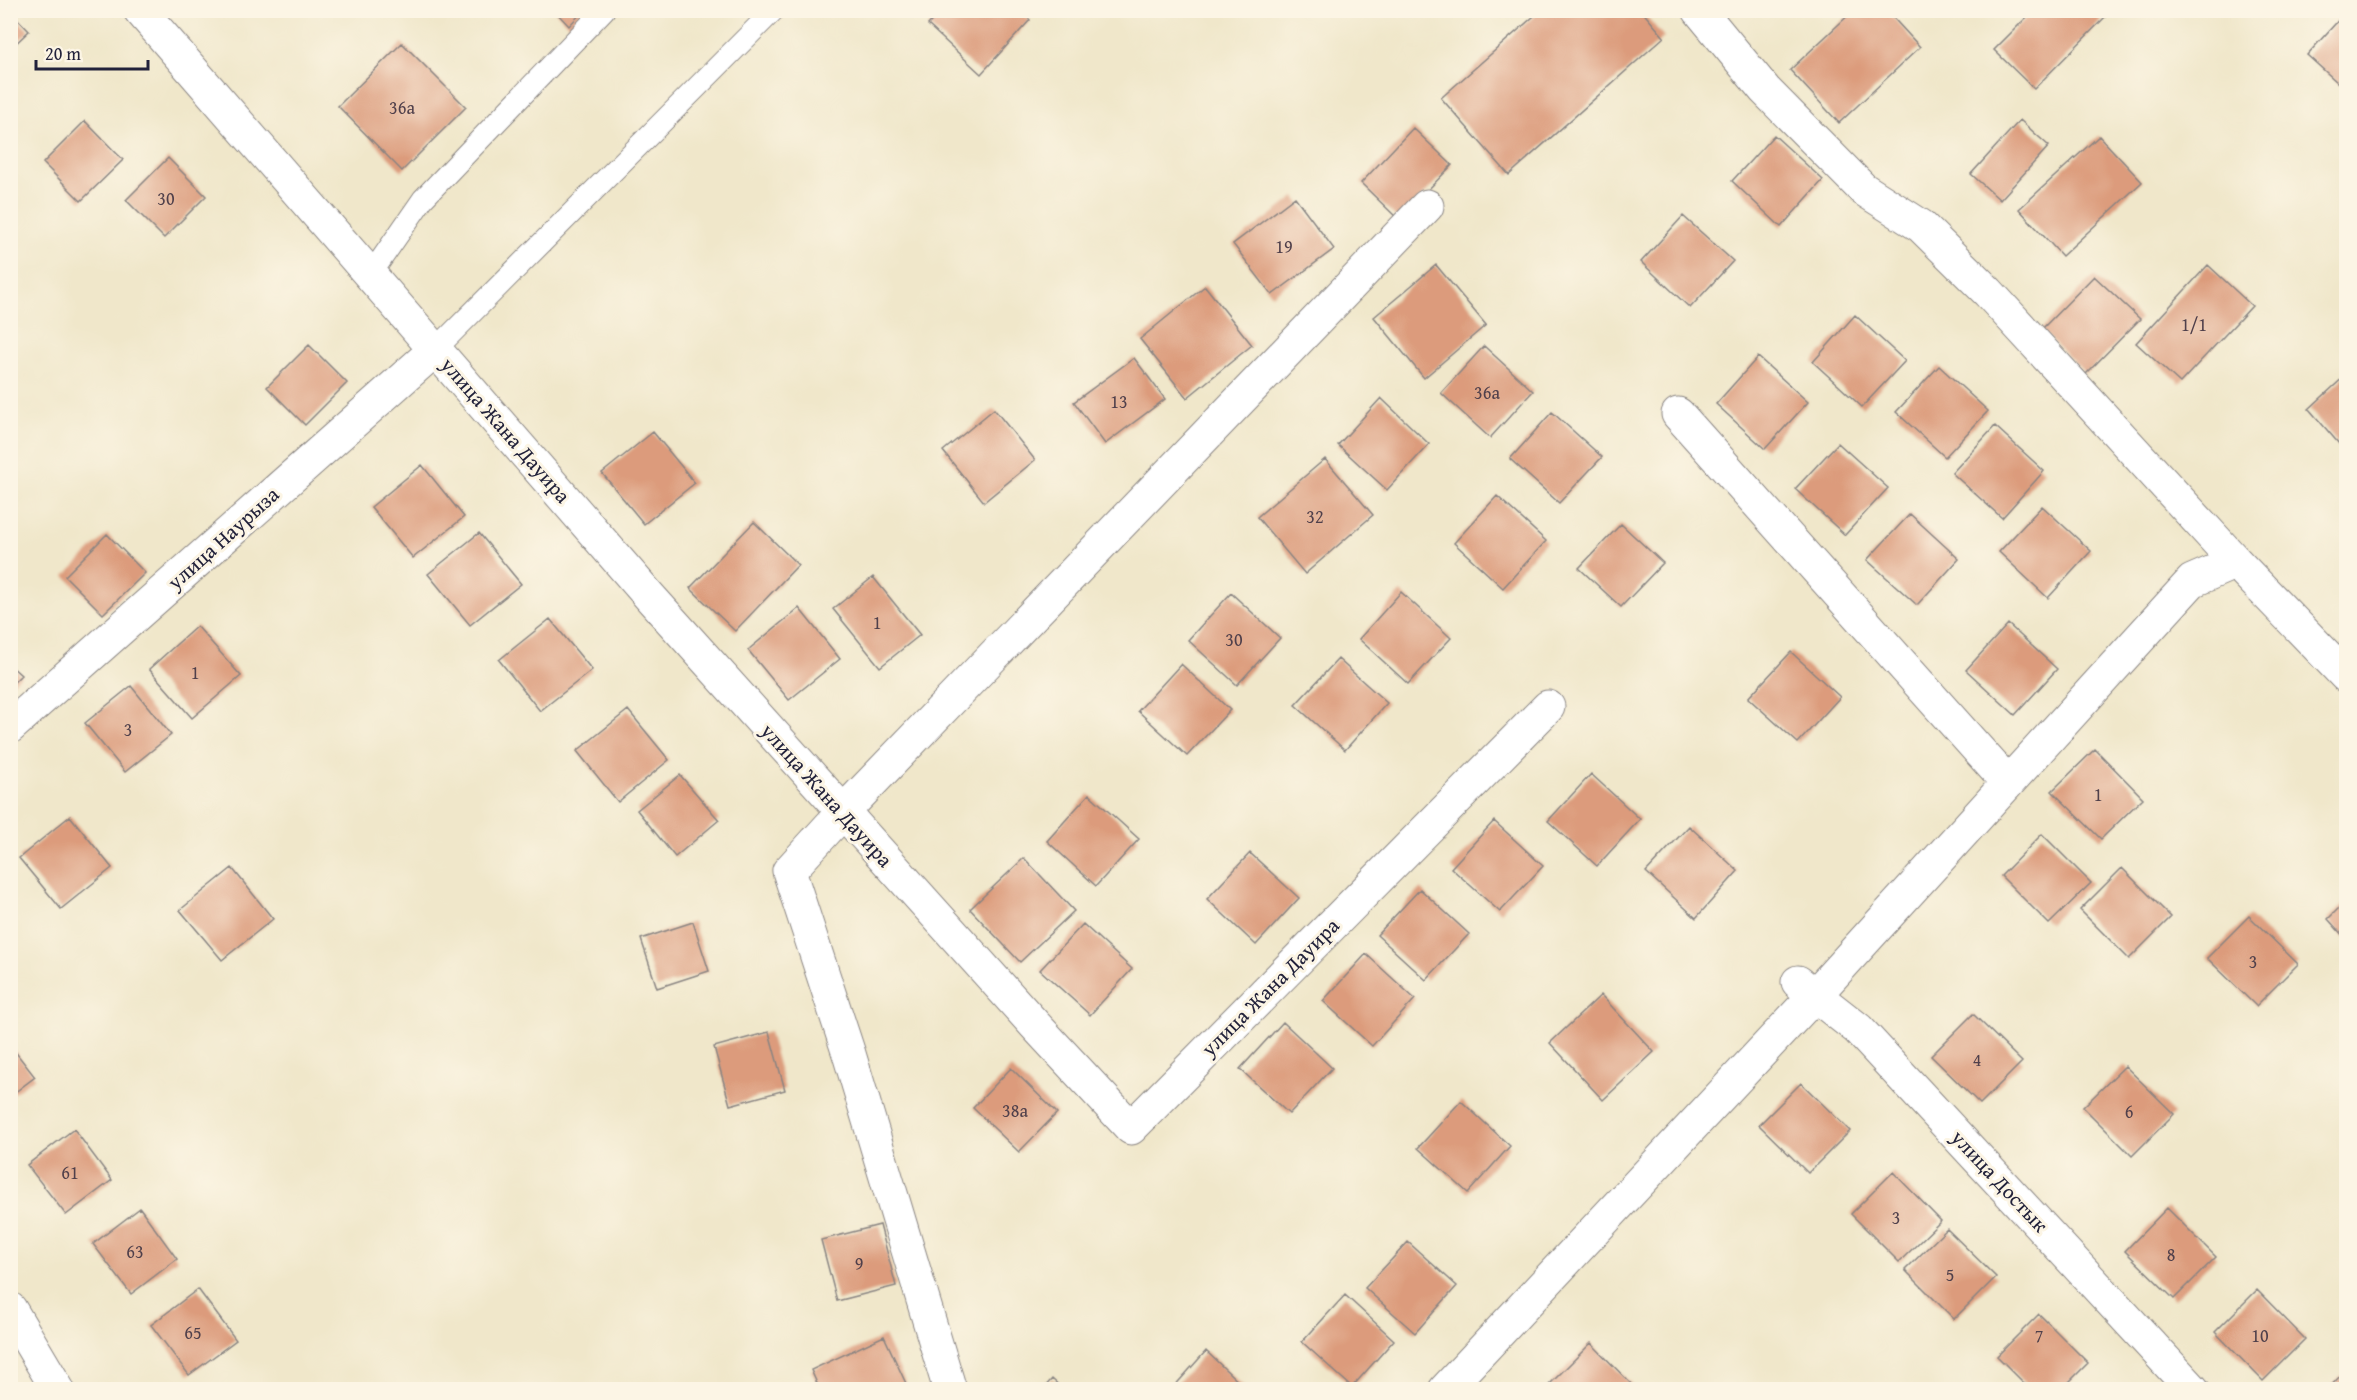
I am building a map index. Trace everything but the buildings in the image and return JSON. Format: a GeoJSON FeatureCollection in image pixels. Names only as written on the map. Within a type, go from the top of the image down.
{"type":"FeatureCollection","features":[{"type":"Feature","properties":{"kind":"street","name":"улица Жана Дауира"},"geometry":{"type":"LineString","coordinates":[[140,10],[650,597],[1035,1025],[1131,1128],[1548,707]]}},
{"type":"Feature","properties":{"kind":"street"},"geometry":{"type":"LineString","coordinates":[[1699,10],[1765,90],[1863,189],[1921,226],[1988,292],[2235,562],[2346,676]]}},
{"type":"Feature","properties":{"kind":"street"},"geometry":{"type":"LineString","coordinates":[[950,1389],[849,1054],[789,871],[843,812],[1427,206]]}},
{"type":"Feature","properties":{"kind":"street","name":"улица Наурыза"},"geometry":{"type":"LineString","coordinates":[[10,727],[436,349]]}},
{"type":"Feature","properties":{"kind":"street"},"geometry":{"type":"LineString","coordinates":[[1678,414],[2008,783]]}},
{"type":"Feature","properties":{"kind":"street"},"geometry":{"type":"LineString","coordinates":[[1445,1389],[1806,989],[2008,783],[2193,581],[2235,562]]}},
{"type":"Feature","properties":{"kind":"street","name":"улица Достык"},"geometry":{"type":"LineString","coordinates":[[1806,989],[1858,1029],[2193,1389]]}},
{"type":"Feature","properties":{"kind":"street"},"geometry":{"type":"LineString","coordinates":[[10,1309],[58,1389]]}},
{"type":"Feature","properties":{"kind":"lane"},"geometry":{"type":"LineString","coordinates":[[371,274],[423,199],[604,10]]}},
{"type":"Feature","properties":{"kind":"lane"},"geometry":{"type":"LineString","coordinates":[[436,349],[774,10]]}}]}
